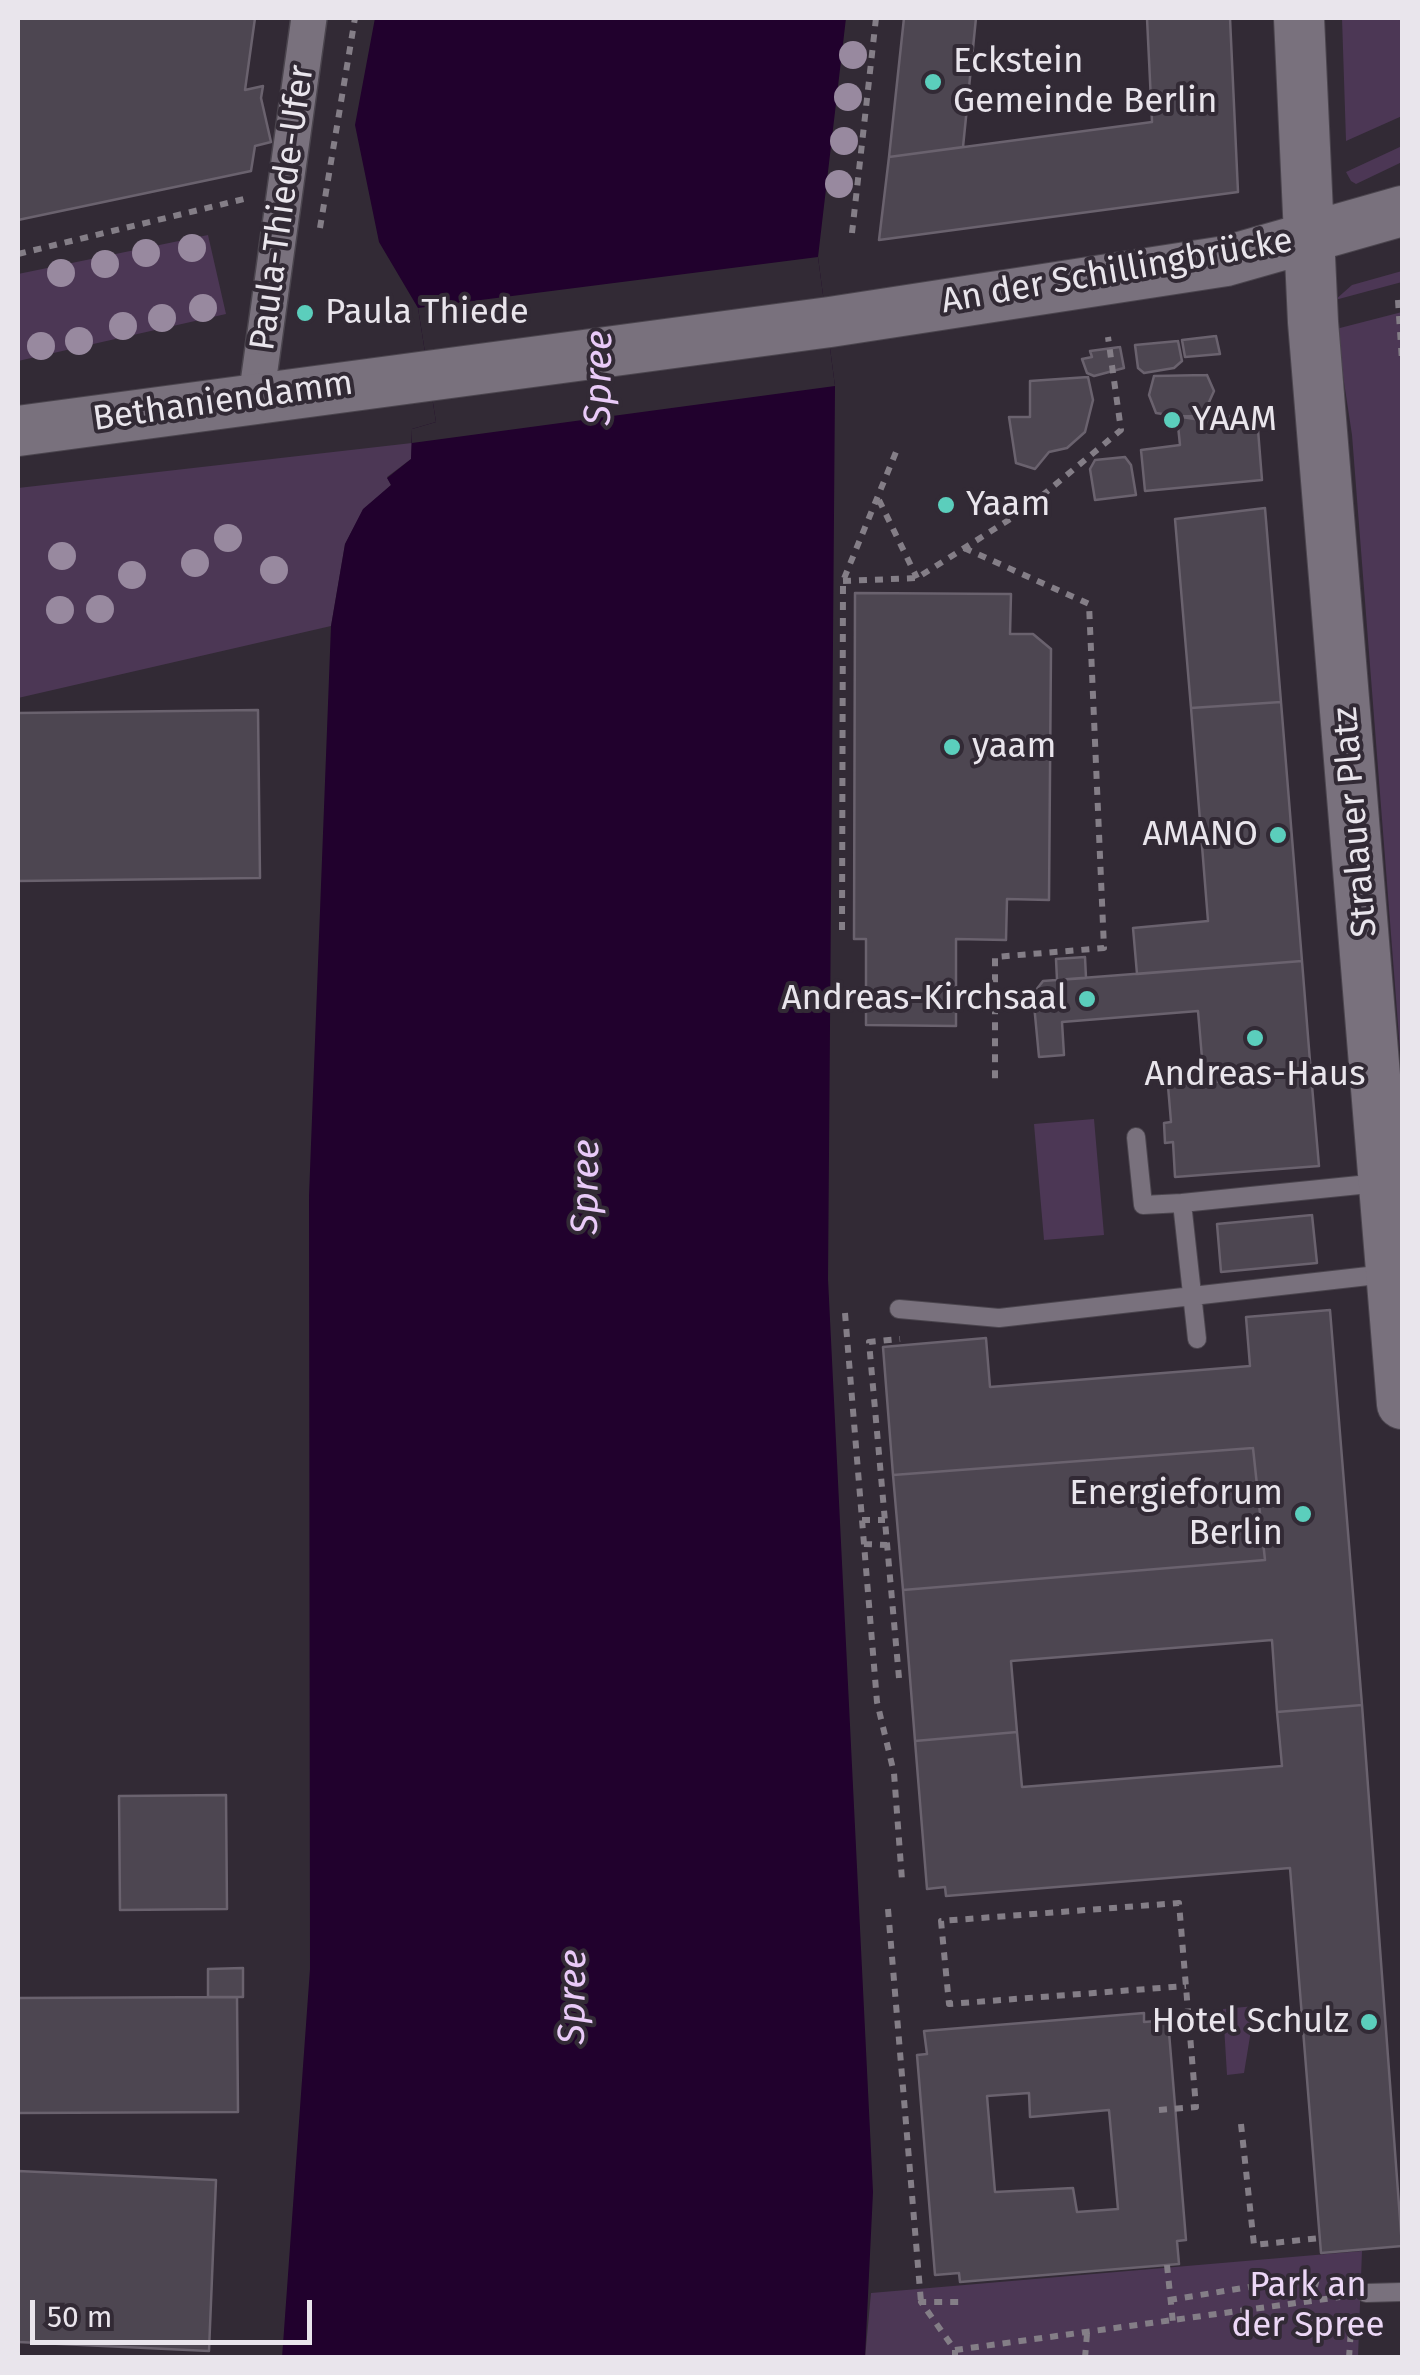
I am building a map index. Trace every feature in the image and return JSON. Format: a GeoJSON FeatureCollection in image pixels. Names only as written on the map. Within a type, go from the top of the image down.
{"type":"FeatureCollection","features":[{"type":"Feature","properties":{"kind":"main road","name":"Stralauer Platz"},"geometry":{"type":"LineString","coordinates":[[1299,18],[1308,240],[1402,1404]]}},
{"type":"Feature","properties":{"kind":"main road","name":"An der Schillingbrücke"},"geometry":{"type":"LineString","coordinates":[[428,374],[830,322],[1226,261],[1402,212]]}},
{"type":"Feature","properties":{"kind":"main road","name":"Bethaniendamm"},"geometry":{"type":"LineString","coordinates":[[18,432],[428,374]]}},
{"type":"Feature","properties":{"kind":"street","name":"Paula-Thiede-Ufer"},"geometry":{"type":"LineString","coordinates":[[256,398],[310,18]]}},
{"type":"Feature","properties":{"kind":"lane"},"geometry":{"type":"LineString","coordinates":[[1136,1138],[1143,1205],[1384,1182]]}},
{"type":"Feature","properties":{"kind":"lane"},"geometry":{"type":"LineString","coordinates":[[1182,1203],[1197,1339]]}},
{"type":"Feature","properties":{"kind":"lane"},"geometry":{"type":"LineString","coordinates":[[899,1309],[999,1318],[1392,1274]]}},
{"type":"Feature","properties":{"kind":"lane"},"geometry":{"type":"LineString","coordinates":[[1360,2294],[1402,2292]]}},
{"type":"Feature","properties":{"kind":"path"},"geometry":{"type":"LineString","coordinates":[[326,194],[355,18]]}},
{"type":"Feature","properties":{"kind":"path"},"geometry":{"type":"LineString","coordinates":[[852,233],[876,18]]}},
{"type":"Feature","properties":{"kind":"path"},"geometry":{"type":"LineString","coordinates":[[18,254],[254,196]]}},
{"type":"Feature","properties":{"kind":"path"},"geometry":{"type":"LineString","coordinates":[[1398,300],[1402,361]]}},
{"type":"Feature","properties":{"kind":"path"},"geometry":{"type":"LineString","coordinates":[[843,581],[917,578],[1026,509],[1121,430],[1108,337]]}},
{"type":"Feature","properties":{"kind":"path"},"geometry":{"type":"LineString","coordinates":[[842,930],[843,581],[896,452]]}},
{"type":"Feature","properties":{"kind":"path"},"geometry":{"type":"LineString","coordinates":[[879,500],[917,578]]}},
{"type":"Feature","properties":{"kind":"path"},"geometry":{"type":"LineString","coordinates":[[964,548],[1090,604],[1104,948],[996,957],[995,1082]]}},
{"type":"Feature","properties":{"kind":"path"},"geometry":{"type":"LineString","coordinates":[[846,1313],[876,1702],[894,1773],[902,1880]]}},
{"type":"Feature","properties":{"kind":"path"},"geometry":{"type":"LineString","coordinates":[[899,1678],[869,1342],[916,1337]]}},
{"type":"Feature","properties":{"kind":"path"},"geometry":{"type":"LineString","coordinates":[[862,1520],[885,1520]]}},
{"type":"Feature","properties":{"kind":"path"},"geometry":{"type":"LineString","coordinates":[[864,1544],[887,1545]]}},
{"type":"Feature","properties":{"kind":"path"},"geometry":{"type":"LineString","coordinates":[[1159,2110],[1196,2107],[1180,1903],[941,1921],[949,2004],[1186,1986]]}},
{"type":"Feature","properties":{"kind":"path"},"geometry":{"type":"LineString","coordinates":[[888,1909],[922,2302],[955,2354],[1360,2294]]}},
{"type":"Feature","properties":{"kind":"path"},"geometry":{"type":"LineString","coordinates":[[1241,2124],[1254,2245],[1320,2238]]}},
{"type":"Feature","properties":{"kind":"path"},"geometry":{"type":"LineString","coordinates":[[1167,2265],[1173,2323]]}},
{"type":"Feature","properties":{"kind":"path"},"geometry":{"type":"LineString","coordinates":[[1169,2300],[1299,2278],[1360,2294]]}},
{"type":"Feature","properties":{"kind":"path"},"geometry":{"type":"LineString","coordinates":[[1349,2358],[1360,2294]]}},
{"type":"Feature","properties":{"kind":"path"},"geometry":{"type":"LineString","coordinates":[[922,2302],[965,2302]]}},
{"type":"Feature","properties":{"kind":"path"},"geometry":{"type":"LineString","coordinates":[[1085,2358],[1087,2334]]}},
{"type":"Feature","properties":{"kind":"green space"},"geometry":{"type":"Polygon","coordinates":[[[1342,18],[1402,18],[1402,116],[1346,141],[1342,18]]]}},
{"type":"Feature","properties":{"kind":"green space"},"geometry":{"type":"Polygon","coordinates":[[[1402,146],[1402,162],[1356,184],[1351,181],[1346,172],[1402,146]]]}},
{"type":"Feature","properties":{"kind":"green space"},"geometry":{"type":"Polygon","coordinates":[[[208,235],[226,314],[18,361],[18,274],[208,235]]]}},
{"type":"Feature","properties":{"kind":"green space"},"geometry":{"type":"Polygon","coordinates":[[[1402,271],[1402,282],[1335,300],[1352,285],[1402,271]]]}},
{"type":"Feature","properties":{"kind":"green space"},"geometry":{"type":"Polygon","coordinates":[[[1402,312],[1402,1075],[1352,435],[1336,329],[1402,312]]]}},
{"type":"Feature","properties":{"kind":"green space"},"geometry":{"type":"Polygon","coordinates":[[[412,443],[411,459],[387,477],[391,485],[363,510],[345,544],[331,626],[18,698],[18,488],[412,443]]]}},
{"type":"Feature","properties":{"kind":"green space"},"geometry":{"type":"Polygon","coordinates":[[[1094,1119],[1104,1235],[1044,1240],[1034,1124],[1094,1119]]]}},
{"type":"Feature","properties":{"kind":"green space"},"geometry":{"type":"Polygon","coordinates":[[[1255,2006],[1244,2073],[1227,2075],[1223,2009],[1255,2006]]]}},
{"type":"Feature","properties":{"kind":"green space","name":"Park an der Spree"},"geometry":{"type":"Polygon","coordinates":[[[1362,2251],[1358,2357],[865,2358],[871,2293],[1362,2251]]]}},
{"type":"Feature","properties":{"kind":"water","name":"Spree"},"geometry":{"type":"Polygon","coordinates":[[[375,18],[846,18],[818,257],[835,386],[828,1279],[873,2192],[865,2357],[282,2358],[310,1969],[309,1196],[331,626],[345,544],[363,509],[391,485],[387,478],[411,459],[412,429],[436,422],[418,308],[379,242],[355,125],[375,18]]]}},
{"type":"Feature","properties":{"kind":"pier"},"geometry":{"type":"Polygon","coordinates":[[[818,257],[835,386],[412,443],[412,429],[436,422],[418,308],[818,257]]]}},
{"type":"Feature","properties":{"kind":"building"},"geometry":{"type":"Polygon","coordinates":[[[18,18],[255,18],[245,90],[263,86],[261,98],[271,142],[255,146],[251,171],[18,220],[18,18]]]}},
{"type":"Feature","properties":{"kind":"building","name":"Eckstein Gemeinde Berlin"},"geometry":{"type":"Polygon","coordinates":[[[904,18],[976,18],[963,147],[889,157],[904,18]]]}},
{"type":"Feature","properties":{"kind":"building"},"geometry":{"type":"Polygon","coordinates":[[[1147,18],[1230,18],[1238,192],[879,240],[889,157],[1152,122],[1147,18]]]}},
{"type":"Feature","properties":{"kind":"building"},"geometry":{"type":"Polygon","coordinates":[[[1216,336],[1220,354],[1185,357],[1182,340],[1216,336]]]}},
{"type":"Feature","properties":{"kind":"building"},"geometry":{"type":"Polygon","coordinates":[[[1178,341],[1182,361],[1174,368],[1144,373],[1138,368],[1135,345],[1178,341]]]}},
{"type":"Feature","properties":{"kind":"building"},"geometry":{"type":"Polygon","coordinates":[[[1120,347],[1124,368],[1094,376],[1087,373],[1082,359],[1092,357],[1090,351],[1120,347]]]}},
{"type":"Feature","properties":{"kind":"building"},"geometry":{"type":"Polygon","coordinates":[[[1207,375],[1214,391],[1201,420],[1156,413],[1149,395],[1154,376],[1207,375]]]}},
{"type":"Feature","properties":{"kind":"building"},"geometry":{"type":"Polygon","coordinates":[[[1088,377],[1093,400],[1085,432],[1067,448],[1049,452],[1035,469],[1016,463],[1009,417],[1030,417],[1030,381],[1088,377]]]}},
{"type":"Feature","properties":{"kind":"building"},"geometry":{"type":"Polygon","coordinates":[[[1177,416],[1257,417],[1262,480],[1145,491],[1141,450],[1180,445],[1177,416]]]}},
{"type":"Feature","properties":{"kind":"building"},"geometry":{"type":"Polygon","coordinates":[[[1125,457],[1131,465],[1136,495],[1095,500],[1090,469],[1095,460],[1125,457]]]}},
{"type":"Feature","properties":{"kind":"building"},"geometry":{"type":"Polygon","coordinates":[[[1265,508],[1281,702],[1191,708],[1175,519],[1265,508]]]}},
{"type":"Feature","properties":{"kind":"building","name":"yaam"},"geometry":{"type":"Polygon","coordinates":[[[855,593],[1011,594],[1010,634],[1033,634],[1051,649],[1049,900],[1007,899],[1006,940],[956,939],[956,1026],[866,1025],[866,939],[854,939],[855,593]]]}},
{"type":"Feature","properties":{"kind":"building"},"geometry":{"type":"Polygon","coordinates":[[[1281,702],[1302,961],[1137,974],[1133,928],[1208,921],[1191,708],[1281,702]]]}},
{"type":"Feature","properties":{"kind":"building"},"geometry":{"type":"Polygon","coordinates":[[[258,710],[260,878],[18,881],[18,713],[258,710]]]}},
{"type":"Feature","properties":{"kind":"building"},"geometry":{"type":"Polygon","coordinates":[[[1085,957],[1086,978],[1057,980],[1056,959],[1085,957]]]}},
{"type":"Feature","properties":{"kind":"building","name":"Andreas-Haus"},"geometry":{"type":"Polygon","coordinates":[[[1302,961],[1311,1074],[1204,1082],[1198,1011],[1062,1022],[1064,1055],[1039,1057],[1033,994],[1043,981],[1302,961]]]}},
{"type":"Feature","properties":{"kind":"building"},"geometry":{"type":"Polygon","coordinates":[[[1311,1074],[1319,1166],[1175,1177],[1173,1142],[1165,1143],[1164,1123],[1171,1122],[1168,1086],[1311,1074]]]}},
{"type":"Feature","properties":{"kind":"building"},"geometry":{"type":"Polygon","coordinates":[[[1312,1215],[1317,1263],[1221,1272],[1217,1224],[1312,1215]]]}},
{"type":"Feature","properties":{"kind":"building","name":"Energieforum Berlin"},"geometry":{"type":"Polygon","coordinates":[[[1330,1310],[1362,1705],[1277,1712],[1272,1640],[1011,1661],[1017,1732],[915,1741],[903,1590],[1265,1560],[1253,1448],[893,1475],[883,1347],[986,1338],[990,1387],[1250,1366],[1246,1317],[1330,1310]]]}},
{"type":"Feature","properties":{"kind":"building"},"geometry":{"type":"Polygon","coordinates":[[[1253,1448],[1265,1560],[903,1590],[893,1475],[1253,1448]]]}},
{"type":"Feature","properties":{"kind":"building"},"geometry":{"type":"Polygon","coordinates":[[[1362,1705],[1402,2246],[1321,2253],[1290,1868],[946,1896],[945,1887],[927,1889],[915,1741],[1017,1732],[1022,1787],[1282,1766],[1277,1712],[1362,1705]]]}},
{"type":"Feature","properties":{"kind":"building"},"geometry":{"type":"Polygon","coordinates":[[[226,1795],[227,1909],[120,1910],[119,1796],[226,1795]]]}},
{"type":"Feature","properties":{"kind":"building"},"geometry":{"type":"Polygon","coordinates":[[[243,1968],[243,1997],[208,1997],[208,1969],[243,1968]]]}},
{"type":"Feature","properties":{"kind":"building"},"geometry":{"type":"Polygon","coordinates":[[[237,1997],[238,2112],[18,2113],[18,1998],[237,1997]]]}},
{"type":"Feature","properties":{"kind":"building"},"geometry":{"type":"Polygon","coordinates":[[[1144,2013],[1144,2022],[1168,2020],[1186,2240],[1177,2241],[1179,2264],[960,2282],[959,2273],[935,2275],[917,2055],[927,2054],[924,2031],[1144,2013]],[[1029,2093],[987,2096],[995,2192],[1073,2188],[1077,2212],[1118,2209],[1109,2110],[1030,2117],[1029,2093]]]}},
{"type":"Feature","properties":{"kind":"building"},"geometry":{"type":"Polygon","coordinates":[[[18,2171],[216,2180],[209,2351],[18,2342],[18,2171]]]}},
{"type":"Feature","properties":{"kind":"place","name":"Eckstein Gemeinde Berlin"},"geometry":{"type":"Point","coordinates":[933,82]}},
{"type":"Feature","properties":{"kind":"place","name":"Paula Thiede"},"geometry":{"type":"Point","coordinates":[305,313]}},
{"type":"Feature","properties":{"kind":"place","name":"YAAM"},"geometry":{"type":"Point","coordinates":[1172,420]}},
{"type":"Feature","properties":{"kind":"place","name":"Yaam"},"geometry":{"type":"Point","coordinates":[946,505]}},
{"type":"Feature","properties":{"kind":"place","name":"yaam"},"geometry":{"type":"Point","coordinates":[952,747]}},
{"type":"Feature","properties":{"kind":"place","name":"AMANO"},"geometry":{"type":"Point","coordinates":[1278,835]}},
{"type":"Feature","properties":{"kind":"place","name":"Andreas-Kirchsaal"},"geometry":{"type":"Point","coordinates":[1087,999]}},
{"type":"Feature","properties":{"kind":"place","name":"Andreas-Haus"},"geometry":{"type":"Point","coordinates":[1255,1038]}},
{"type":"Feature","properties":{"kind":"place","name":"Energieforum Berlin"},"geometry":{"type":"Point","coordinates":[1303,1514]}},
{"type":"Feature","properties":{"kind":"place","name":"Hotel Schulz"},"geometry":{"type":"Point","coordinates":[1369,2022]}}]}
